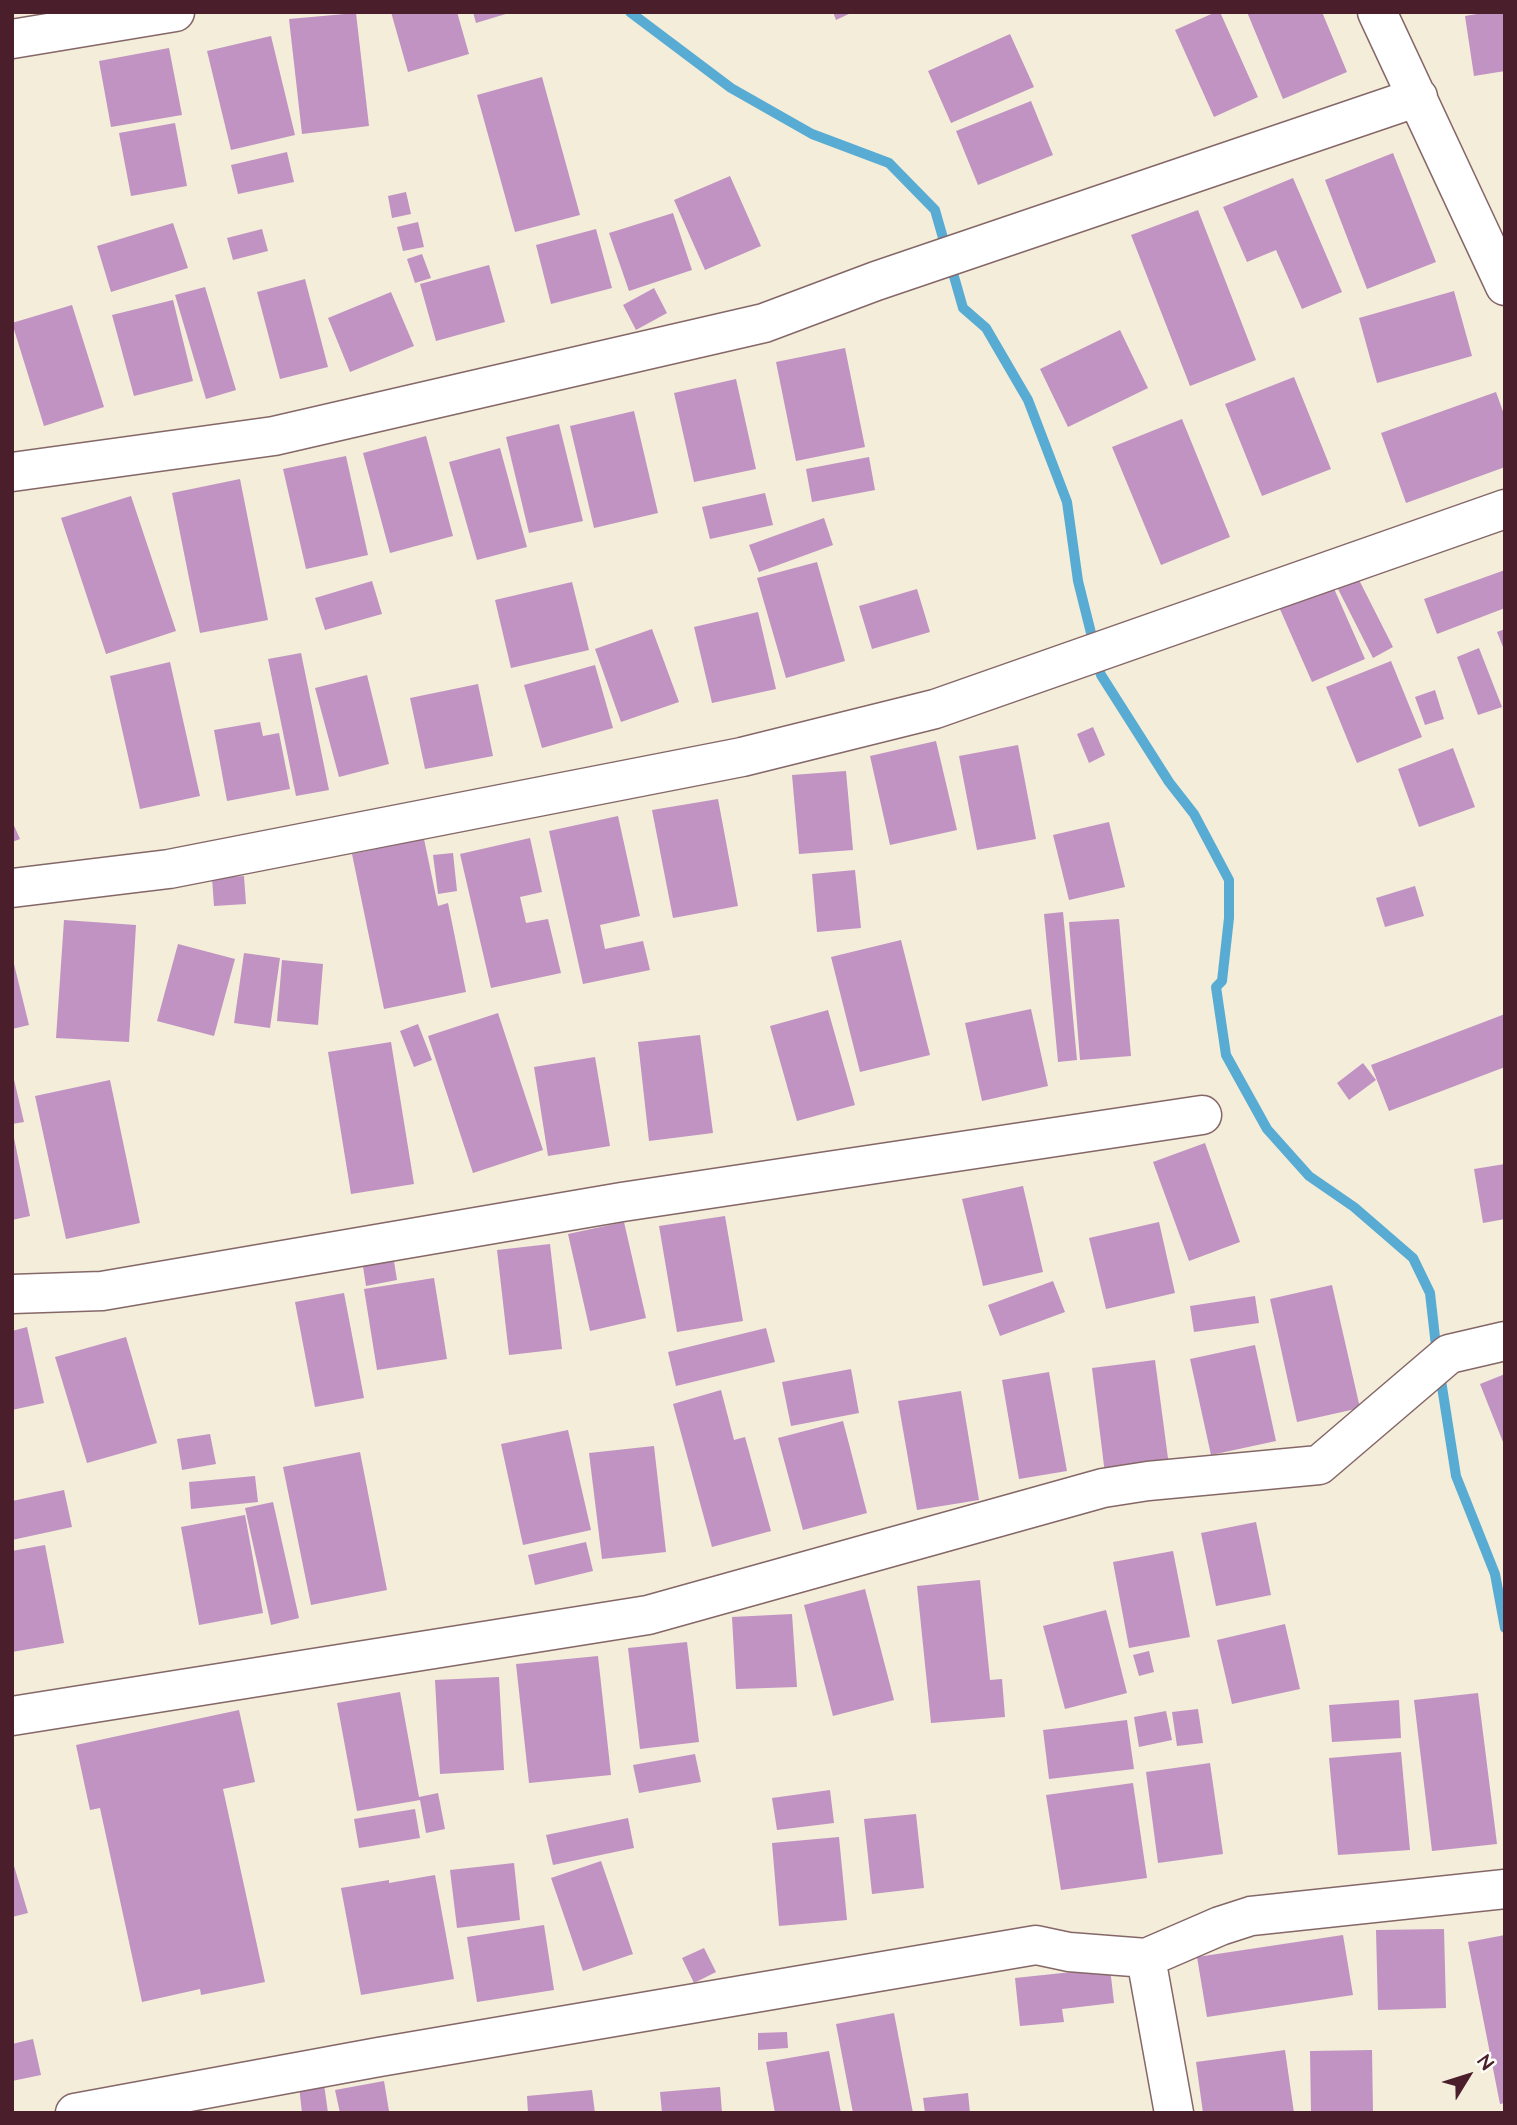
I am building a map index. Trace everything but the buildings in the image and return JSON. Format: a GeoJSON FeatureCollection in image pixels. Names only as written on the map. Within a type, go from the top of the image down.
{"type":"FeatureCollection","features":[{"type":"Feature","properties":{"kind":"street"},"geometry":{"type":"LineString","coordinates":[[12,39],[175,12]]}},
{"type":"Feature","properties":{"kind":"street"},"geometry":{"type":"LineString","coordinates":[[1377,12],[1505,286]]}},
{"type":"Feature","properties":{"kind":"street"},"geometry":{"type":"LineString","coordinates":[[12,472],[274,436],[764,323],[876,281],[1418,97]]}},
{"type":"Feature","properties":{"kind":"street"},"geometry":{"type":"LineString","coordinates":[[12,888],[182,866],[742,757],[934,709],[1505,509]]}},
{"type":"Feature","properties":{"kind":"street"},"geometry":{"type":"LineString","coordinates":[[12,1294],[102,1291],[622,1202],[1202,1115]]}},
{"type":"Feature","properties":{"kind":"street"},"geometry":{"type":"LineString","coordinates":[[12,1716],[648,1615],[1103,1488],[1148,1481],[1319,1465],[1449,1354],[1505,1341]]}},
{"type":"Feature","properties":{"kind":"street"},"geometry":{"type":"LineString","coordinates":[[75,2113],[379,2057],[1036,1945],[1069,1952],[1146,1958],[1220,1926],[1251,1916],[1505,1889]]}},
{"type":"Feature","properties":{"kind":"street"},"geometry":{"type":"LineString","coordinates":[[1146,1958],[1174,2113]]}},
{"type":"Feature","properties":{"kind":"waterway"},"geometry":{"type":"LineString","coordinates":[[630,12],[731,88],[812,134],[889,163],[935,210],[963,308],[986,328],[1028,400],[1067,502],[1078,581],[1094,645]]}},
{"type":"Feature","properties":{"kind":"waterway"},"geometry":{"type":"LineString","coordinates":[[1097,661],[1101,675],[1169,782],[1194,814],[1229,880],[1229,918],[1222,981],[1216,987],[1226,1055],[1267,1129],[1309,1176],[1354,1207],[1413,1258],[1430,1293],[1437,1355]]}},
{"type":"Feature","properties":{"kind":"waterway"},"geometry":{"type":"LineString","coordinates":[[1440,1374],[1456,1476],[1495,1574],[1505,1628]]}}]}
